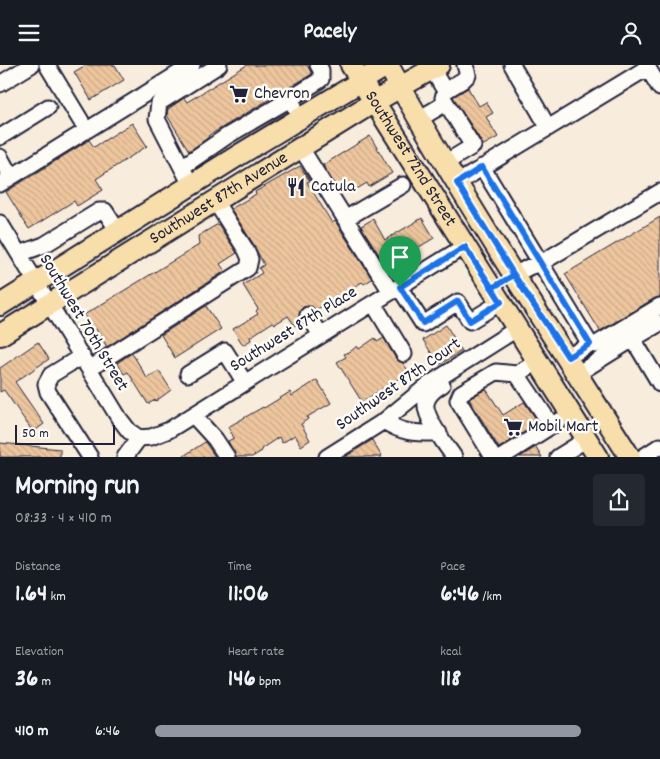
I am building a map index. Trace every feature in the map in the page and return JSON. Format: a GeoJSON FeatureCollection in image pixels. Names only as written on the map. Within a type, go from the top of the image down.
{"type":"FeatureCollection","features":[{"type":"Feature","properties":{"kind":"main road","name":"Southwest 87th Avenue"},"geometry":{"type":"LineString","coordinates":[[0,305],[301,118],[356,73],[388,65]]}},
{"type":"Feature","properties":{"kind":"main road","name":"Southwest 72nd Street"},"geometry":{"type":"LineString","coordinates":[[388,65],[457,183],[630,457]]}},
{"type":"Feature","properties":{"kind":"main road","name":"Southwest 87th Avenue"},"geometry":{"type":"LineString","coordinates":[[0,335],[374,102],[436,67]]}},
{"type":"Feature","properties":{"kind":"main road","name":"Southwest 72nd Street"},"geometry":{"type":"LineString","coordinates":[[356,73],[520,331],[570,413],[588,450]]}},
{"type":"Feature","properties":{"kind":"main road"},"geometry":{"type":"LineString","coordinates":[[496,295],[514,275]]}},
{"type":"Feature","properties":{"kind":"main road"},"geometry":{"type":"LineString","coordinates":[[570,413],[593,399]]}},
{"type":"Feature","properties":{"kind":"street"},"geometry":{"type":"LineString","coordinates":[[0,84],[31,65]]}},
{"type":"Feature","properties":{"kind":"street"},"geometry":{"type":"LineString","coordinates":[[47,65],[81,121]]}},
{"type":"Feature","properties":{"kind":"street"},"geometry":{"type":"LineString","coordinates":[[0,157],[5,180],[192,65]]}},
{"type":"Feature","properties":{"kind":"street"},"geometry":{"type":"LineString","coordinates":[[191,185],[157,119],[159,103],[219,65]]}},
{"type":"Feature","properties":{"kind":"street"},"geometry":{"type":"LineString","coordinates":[[182,167],[228,136],[317,83],[321,79],[318,65]]}},
{"type":"Feature","properties":{"kind":"street"},"geometry":{"type":"LineString","coordinates":[[418,119],[468,75],[465,65]]}},
{"type":"Feature","properties":{"kind":"street"},"geometry":{"type":"LineString","coordinates":[[512,65],[548,127]]}},
{"type":"Feature","properties":{"kind":"street"},"geometry":{"type":"LineString","coordinates":[[457,183],[647,66],[660,88]]}},
{"type":"Feature","properties":{"kind":"street"},"geometry":{"type":"LineString","coordinates":[[436,67],[445,97],[473,146],[445,163]]}},
{"type":"Feature","properties":{"kind":"street"},"geometry":{"type":"LineString","coordinates":[[290,99],[301,118]]}},
{"type":"Feature","properties":{"kind":"street"},"geometry":{"type":"LineString","coordinates":[[0,137],[48,107]]}},
{"type":"Feature","properties":{"kind":"street"},"geometry":{"type":"LineString","coordinates":[[228,136],[239,155]]}},
{"type":"Feature","properties":{"kind":"street"},"geometry":{"type":"LineString","coordinates":[[301,148],[345,219],[395,289],[423,323],[458,301],[470,321],[496,295]]}},
{"type":"Feature","properties":{"kind":"street"},"geometry":{"type":"LineString","coordinates":[[482,167],[590,344]]}},
{"type":"Feature","properties":{"kind":"street"},"geometry":{"type":"LineString","coordinates":[[345,219],[403,185]]}},
{"type":"Feature","properties":{"kind":"street"},"geometry":{"type":"LineString","coordinates":[[514,275],[541,263],[660,192]]}},
{"type":"Feature","properties":{"kind":"street"},"geometry":{"type":"LineString","coordinates":[[90,457],[48,391],[46,384],[52,375],[85,363],[248,268],[250,259],[215,201]]}},
{"type":"Feature","properties":{"kind":"street"},"geometry":{"type":"LineString","coordinates":[[18,254],[44,245],[99,211],[105,211],[118,231]]}},
{"type":"Feature","properties":{"kind":"street","name":"Southwest 70th Street"},"geometry":{"type":"LineString","coordinates":[[1,226],[124,426],[139,438]]}},
{"type":"Feature","properties":{"kind":"street","name":"Southwest 87th Place"},"geometry":{"type":"LineString","coordinates":[[139,438],[163,433],[465,247]]}},
{"type":"Feature","properties":{"kind":"street"},"geometry":{"type":"LineString","coordinates":[[373,303],[404,354]]}},
{"type":"Feature","properties":{"kind":"street"},"geometry":{"type":"LineString","coordinates":[[590,344],[595,345],[660,306]]}},
{"type":"Feature","properties":{"kind":"street"},"geometry":{"type":"LineString","coordinates":[[308,315],[321,335]]}},
{"type":"Feature","properties":{"kind":"street"},"geometry":{"type":"LineString","coordinates":[[573,366],[633,339],[660,323]]}},
{"type":"Feature","properties":{"kind":"street","name":"Southwest 87th Court"},"geometry":{"type":"LineString","coordinates":[[454,457],[428,414],[426,408],[428,397],[439,387],[520,331]]}},
{"type":"Feature","properties":{"kind":"street","name":"Southwest 87th Court"},"geometry":{"type":"LineString","coordinates":[[328,457],[384,421],[428,385],[520,331]]}},
{"type":"Feature","properties":{"kind":"street"},"geometry":{"type":"LineString","coordinates":[[633,339],[660,384]]}},
{"type":"Feature","properties":{"kind":"street"},"geometry":{"type":"LineString","coordinates":[[573,366],[590,344]]}},
{"type":"Feature","properties":{"kind":"street"},"geometry":{"type":"LineString","coordinates":[[188,374],[226,351],[245,383]]}},
{"type":"Feature","properties":{"kind":"street"},"geometry":{"type":"LineString","coordinates":[[494,457],[458,400],[461,393],[496,372],[517,374],[538,361]]}},
{"type":"Feature","properties":{"kind":"street"},"geometry":{"type":"LineString","coordinates":[[517,374],[552,426]]}},
{"type":"Feature","properties":{"kind":"street"},"geometry":{"type":"LineString","coordinates":[[502,457],[570,413]]}},
{"type":"Feature","properties":{"kind":"street"},"geometry":{"type":"LineString","coordinates":[[193,415],[215,439],[227,457]]}},
{"type":"Feature","properties":{"kind":"street"},"geometry":{"type":"LineString","coordinates":[[384,421],[395,429],[408,433],[439,433]]}},
{"type":"Feature","properties":{"kind":"street"},"geometry":{"type":"LineString","coordinates":[[125,457],[139,438]]}},
{"type":"Feature","properties":{"kind":"street"},"geometry":{"type":"LineString","coordinates":[[643,457],[660,447]]}},
{"type":"Feature","properties":{"kind":"street"},"geometry":{"type":"LineString","coordinates":[[558,457],[588,450]]}},
{"type":"Feature","properties":{"kind":"building"},"geometry":{"type":"Polygon","coordinates":[[[86,65],[115,65],[124,80],[91,100],[74,72],[86,65]]]}},
{"type":"Feature","properties":{"kind":"building","name":"Chevron"},"geometry":{"type":"Polygon","coordinates":[[[247,65],[307,65],[312,74],[208,136],[189,151],[167,115],[168,109],[184,98],[187,102],[247,65]]]}},
{"type":"Feature","properties":{"kind":"building"},"geometry":{"type":"Polygon","coordinates":[[[468,88],[479,106],[486,102],[493,113],[486,117],[498,137],[482,146],[481,141],[453,97],[468,88]]]}},
{"type":"Feature","properties":{"kind":"building"},"geometry":{"type":"Polygon","coordinates":[[[132,123],[147,146],[96,179],[103,190],[77,206],[74,201],[29,229],[6,192],[89,140],[94,147],[132,123]]]}},
{"type":"Feature","properties":{"kind":"building"},"geometry":{"type":"Polygon","coordinates":[[[370,136],[392,173],[369,187],[367,183],[350,193],[348,188],[340,193],[323,165],[370,136]]]}},
{"type":"Feature","properties":{"kind":"building"},"geometry":{"type":"Polygon","coordinates":[[[300,166],[310,181],[307,182],[332,223],[335,221],[372,279],[364,284],[362,282],[316,310],[312,306],[303,307],[299,315],[301,322],[295,326],[288,316],[275,324],[273,322],[250,337],[251,340],[243,345],[233,329],[258,314],[256,311],[258,309],[243,285],[262,273],[259,268],[264,265],[254,245],[231,209],[256,194],[255,192],[300,166]]]}},
{"type":"Feature","properties":{"kind":"building"},"geometry":{"type":"Polygon","coordinates":[[[660,217],[660,297],[655,298],[600,331],[565,274],[660,217]]]}},
{"type":"Feature","properties":{"kind":"building"},"geometry":{"type":"Polygon","coordinates":[[[422,218],[434,238],[409,253],[405,248],[383,261],[361,226],[373,219],[385,240],[422,218]]]}},
{"type":"Feature","properties":{"kind":"building"},"geometry":{"type":"Polygon","coordinates":[[[218,224],[237,253],[220,264],[225,271],[107,347],[96,329],[94,331],[84,315],[199,245],[198,236],[218,224]]]}},
{"type":"Feature","properties":{"kind":"building"},"geometry":{"type":"Polygon","coordinates":[[[206,306],[221,329],[175,358],[161,335],[206,306]]]}},
{"type":"Feature","properties":{"kind":"building"},"geometry":{"type":"Polygon","coordinates":[[[446,325],[462,351],[439,365],[423,340],[446,325]]]}},
{"type":"Feature","properties":{"kind":"building"},"geometry":{"type":"Polygon","coordinates":[[[375,338],[377,342],[384,338],[396,359],[403,363],[409,372],[362,402],[337,362],[346,357],[344,354],[357,346],[359,349],[375,338]]]}},
{"type":"Feature","properties":{"kind":"building"},"geometry":{"type":"Polygon","coordinates":[[[38,342],[49,359],[15,382],[44,424],[33,432],[4,390],[0,392],[0,368],[38,342]]]}},
{"type":"Feature","properties":{"kind":"building"},"geometry":{"type":"Polygon","coordinates":[[[132,353],[147,378],[159,371],[171,390],[156,401],[148,404],[128,372],[124,374],[117,363],[132,353]]]}},
{"type":"Feature","properties":{"kind":"building"},"geometry":{"type":"Polygon","coordinates":[[[317,380],[331,403],[307,417],[308,419],[301,424],[310,440],[301,446],[295,435],[282,443],[279,437],[252,457],[236,457],[228,441],[234,438],[228,427],[290,392],[292,396],[317,380]]]}},
{"type":"Feature","properties":{"kind":"building"},"geometry":{"type":"Polygon","coordinates":[[[486,389],[503,415],[524,402],[539,423],[499,448],[469,399],[486,389]]]}},
{"type":"Feature","properties":{"kind":"building"},"geometry":{"type":"Polygon","coordinates":[[[372,440],[382,457],[345,457],[372,440]]]}},
{"type":"Feature","properties":{"kind":"building"},"geometry":{"type":"Polygon","coordinates":[[[205,442],[215,457],[182,457],[205,442]]]}},
{"type":"Feature","properties":{"kind":"building"},"geometry":{"type":"Polygon","coordinates":[[[0,443],[60,449],[60,457],[0,457],[0,443]]]}},
{"type":"Feature","properties":{"kind":"building"},"geometry":{"type":"Polygon","coordinates":[[[536,447],[542,457],[520,457],[536,447]]]}},
{"type":"Feature","properties":{"kind":"place","name":"Chevron"},"geometry":{"type":"Point","coordinates":[239,94]}},
{"type":"Feature","properties":{"kind":"place","name":"Catula"},"geometry":{"type":"Point","coordinates":[296,187]}},
{"type":"Feature","properties":{"kind":"place","name":"Mobil Mart"},"geometry":{"type":"Point","coordinates":[513,427]}},
{"type":"Feature","properties":{"kind":"route"},"geometry":{"type":"LineString","coordinates":[[400,287],[423,323],[458,301],[470,321],[501,302],[492,288],[514,275],[457,183],[482,167],[590,344],[568,357],[514,275],[492,288],[465,247],[400,287]]}}]}
